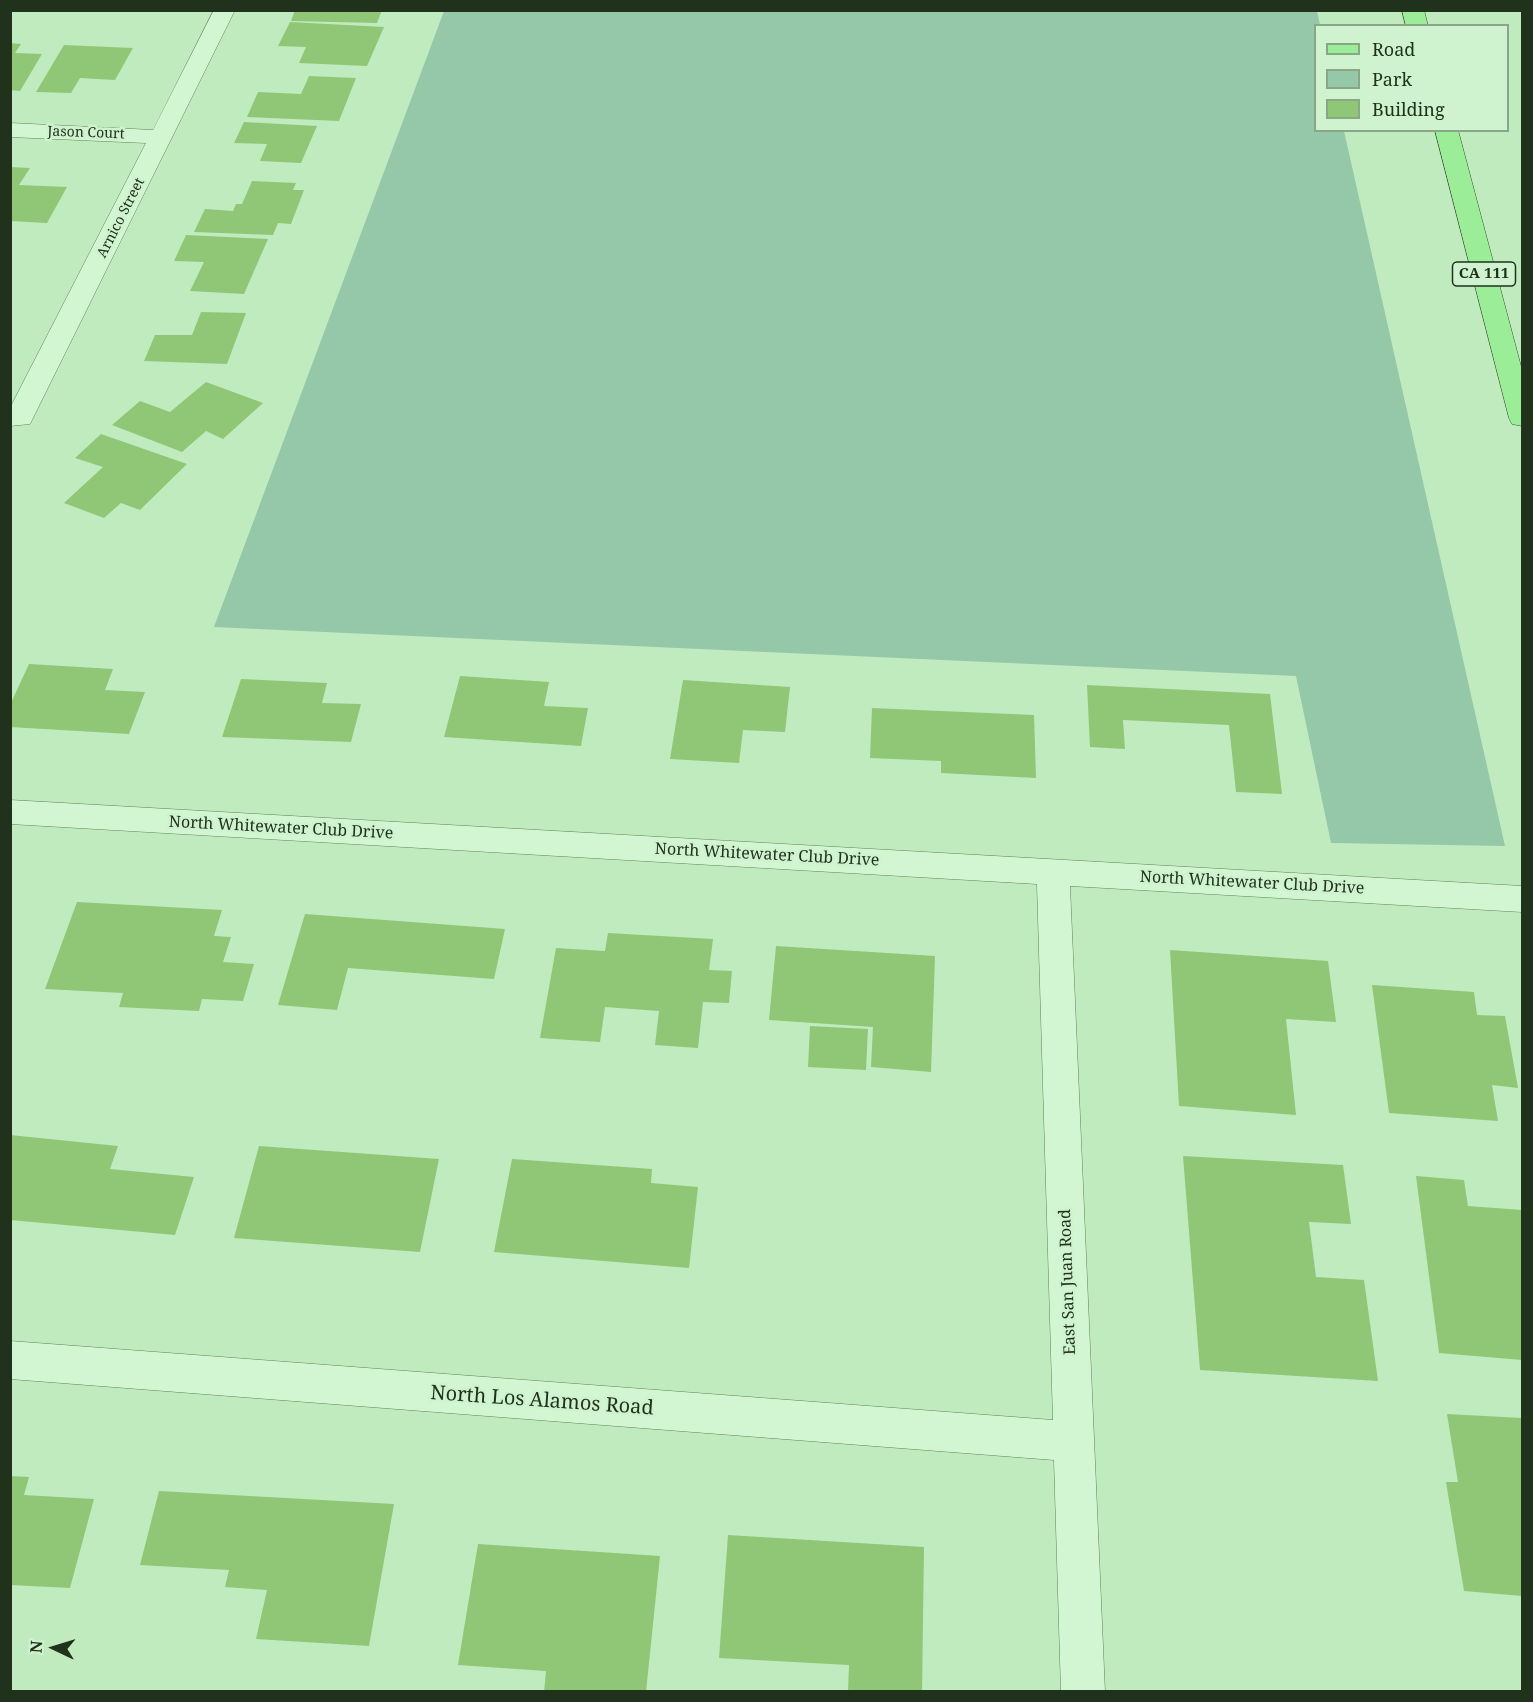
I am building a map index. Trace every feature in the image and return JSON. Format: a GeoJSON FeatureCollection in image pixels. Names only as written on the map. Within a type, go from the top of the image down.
{"type":"FeatureCollection","features":[{"type":"Feature","properties":{"kind":"main road","name":"CA 111"},"geometry":{"type":"LineString","coordinates":[[1447,132],[1522,418]]}},
{"type":"Feature","properties":{"kind":"street","name":"Arnico Street"},"geometry":{"type":"LineString","coordinates":[[10,417],[20,418],[225,10]]}},
{"type":"Feature","properties":{"kind":"street","name":"Jason Court"},"geometry":{"type":"LineString","coordinates":[[10,130],[162,136]]}},
{"type":"Feature","properties":{"kind":"street","name":"North Whitewater Club Drive"},"geometry":{"type":"LineString","coordinates":[[10,812],[1522,899]]}},
{"type":"Feature","properties":{"kind":"street","name":"East San Juan Road"},"geometry":{"type":"LineString","coordinates":[[1053,872],[1083,1692]]}},
{"type":"Feature","properties":{"kind":"street","name":"North Los Alamos Road"},"geometry":{"type":"LineString","coordinates":[[10,1360],[1074,1442]]}},
{"type":"Feature","properties":{"kind":"green space"},"geometry":{"type":"Polygon","coordinates":[[[444,11],[1317,11],[1320,24],[1314,24],[1314,132],[1344,132],[1505,846],[1331,843],[1296,676],[214,627],[444,11]]]}},
{"type":"Feature","properties":{"kind":"building"},"geometry":{"type":"Polygon","coordinates":[[[295,10],[382,10],[377,23],[291,21],[295,10]]]}},
{"type":"Feature","properties":{"kind":"building"},"geometry":{"type":"Polygon","coordinates":[[[290,22],[384,27],[367,66],[299,63],[306,47],[278,46],[290,22]]]}},
{"type":"Feature","properties":{"kind":"building"},"geometry":{"type":"Polygon","coordinates":[[[10,43],[21,44],[15,53],[42,54],[20,91],[10,90],[10,43]]]}},
{"type":"Feature","properties":{"kind":"building"},"geometry":{"type":"Polygon","coordinates":[[[64,45],[133,48],[115,80],[80,78],[71,93],[36,92],[64,45]]]}},
{"type":"Feature","properties":{"kind":"building"},"geometry":{"type":"Polygon","coordinates":[[[309,76],[356,78],[339,121],[247,117],[258,92],[301,94],[309,76]]]}},
{"type":"Feature","properties":{"kind":"building"},"geometry":{"type":"Polygon","coordinates":[[[244,122],[317,126],[301,163],[260,161],[267,144],[234,143],[244,122]]]}},
{"type":"Feature","properties":{"kind":"building"},"geometry":{"type":"Polygon","coordinates":[[[10,167],[30,168],[19,185],[67,187],[47,223],[10,221],[10,167]]]}},
{"type":"Feature","properties":{"kind":"building"},"geometry":{"type":"Polygon","coordinates":[[[252,181],[296,183],[293,190],[304,190],[291,224],[278,223],[273,235],[194,232],[205,209],[233,211],[236,204],[242,204],[252,181]]]}},
{"type":"Feature","properties":{"kind":"building"},"geometry":{"type":"Polygon","coordinates":[[[186,235],[268,239],[244,294],[190,291],[204,262],[174,261],[186,235]]]}},
{"type":"Feature","properties":{"kind":"building"},"geometry":{"type":"Polygon","coordinates":[[[201,312],[246,313],[227,364],[144,361],[155,335],[192,335],[201,312]]]}},
{"type":"Feature","properties":{"kind":"building"},"geometry":{"type":"Polygon","coordinates":[[[206,382],[263,403],[223,439],[206,431],[182,452],[112,425],[140,401],[170,412],[206,382]]]}},
{"type":"Feature","properties":{"kind":"building"},"geometry":{"type":"Polygon","coordinates":[[[101,434],[187,464],[140,510],[121,503],[104,518],[64,503],[103,467],[75,458],[101,434]]]}},
{"type":"Feature","properties":{"kind":"building"},"geometry":{"type":"Polygon","coordinates":[[[29,664],[113,669],[105,690],[145,692],[129,734],[10,727],[10,705],[29,664]]]}},
{"type":"Feature","properties":{"kind":"building"},"geometry":{"type":"Polygon","coordinates":[[[460,676],[549,682],[544,706],[588,708],[581,746],[444,737],[460,676]]]}},
{"type":"Feature","properties":{"kind":"building"},"geometry":{"type":"Polygon","coordinates":[[[241,679],[327,683],[322,703],[361,704],[351,742],[222,737],[241,679]]]}},
{"type":"Feature","properties":{"kind":"building"},"geometry":{"type":"Polygon","coordinates":[[[683,680],[790,687],[785,732],[743,730],[739,763],[670,759],[683,680]]]}},
{"type":"Feature","properties":{"kind":"building"},"geometry":{"type":"Polygon","coordinates":[[[1087,685],[1270,694],[1282,794],[1236,792],[1229,725],[1123,720],[1125,749],[1090,747],[1087,685]]]}},
{"type":"Feature","properties":{"kind":"building"},"geometry":{"type":"Polygon","coordinates":[[[872,708],[1034,715],[1036,778],[941,773],[941,761],[870,758],[872,708]]]}},
{"type":"Feature","properties":{"kind":"building"},"geometry":{"type":"Polygon","coordinates":[[[77,902],[222,910],[214,936],[231,937],[223,962],[254,964],[243,1001],[202,999],[199,1011],[119,1007],[123,993],[45,989],[77,902]]]}},
{"type":"Feature","properties":{"kind":"building"},"geometry":{"type":"Polygon","coordinates":[[[305,914],[505,929],[494,979],[348,968],[337,1010],[278,1005],[305,914]]]}},
{"type":"Feature","properties":{"kind":"building"},"geometry":{"type":"Polygon","coordinates":[[[608,933],[713,939],[709,970],[732,971],[729,1003],[703,1002],[698,1048],[655,1045],[659,1011],[605,1007],[600,1042],[540,1038],[556,948],[605,951],[608,933]]]}},
{"type":"Feature","properties":{"kind":"building"},"geometry":{"type":"Polygon","coordinates":[[[776,946],[935,956],[931,1072],[871,1067],[873,1027],[769,1020],[776,946]]]}},
{"type":"Feature","properties":{"kind":"building"},"geometry":{"type":"Polygon","coordinates":[[[1170,950],[1328,961],[1336,1022],[1286,1019],[1296,1115],[1179,1106],[1170,950]]]}},
{"type":"Feature","properties":{"kind":"building"},"geometry":{"type":"Polygon","coordinates":[[[1372,985],[1474,992],[1477,1015],[1505,1016],[1518,1088],[1492,1085],[1498,1121],[1389,1113],[1372,985]]]}},
{"type":"Feature","properties":{"kind":"building"},"geometry":{"type":"Polygon","coordinates":[[[810,1026],[868,1029],[866,1070],[808,1067],[810,1026]]]}},
{"type":"Feature","properties":{"kind":"building"},"geometry":{"type":"Polygon","coordinates":[[[10,1135],[118,1146],[110,1169],[194,1177],[175,1235],[10,1220],[10,1135]]]}},
{"type":"Feature","properties":{"kind":"building"},"geometry":{"type":"Polygon","coordinates":[[[259,1146],[439,1159],[420,1252],[234,1238],[259,1146]]]}},
{"type":"Feature","properties":{"kind":"building"},"geometry":{"type":"Polygon","coordinates":[[[1183,1156],[1343,1165],[1351,1224],[1309,1222],[1316,1277],[1364,1280],[1378,1381],[1200,1370],[1183,1156]]]}},
{"type":"Feature","properties":{"kind":"building"},"geometry":{"type":"Polygon","coordinates":[[[512,1159],[652,1169],[651,1183],[698,1187],[689,1268],[494,1252],[512,1159]]]}},
{"type":"Feature","properties":{"kind":"building"},"geometry":{"type":"Polygon","coordinates":[[[1416,1176],[1464,1180],[1468,1206],[1522,1210],[1522,1360],[1439,1353],[1416,1176]]]}},
{"type":"Feature","properties":{"kind":"building"},"geometry":{"type":"Polygon","coordinates":[[[1447,1414],[1522,1418],[1522,1596],[1464,1591],[1446,1482],[1458,1482],[1447,1414]]]}},
{"type":"Feature","properties":{"kind":"building"},"geometry":{"type":"Polygon","coordinates":[[[10,1476],[29,1477],[24,1495],[94,1499],[70,1588],[10,1585],[10,1476]]]}},
{"type":"Feature","properties":{"kind":"building"},"geometry":{"type":"Polygon","coordinates":[[[159,1491],[394,1504],[369,1646],[256,1639],[267,1590],[225,1587],[229,1570],[140,1565],[159,1491]]]}},
{"type":"Feature","properties":{"kind":"building"},"geometry":{"type":"Polygon","coordinates":[[[728,1535],[924,1547],[922,1692],[848,1692],[849,1665],[719,1658],[728,1535]]]}},
{"type":"Feature","properties":{"kind":"building"},"geometry":{"type":"Polygon","coordinates":[[[478,1544],[660,1556],[646,1692],[544,1692],[546,1671],[458,1665],[478,1544]]]}}]}
